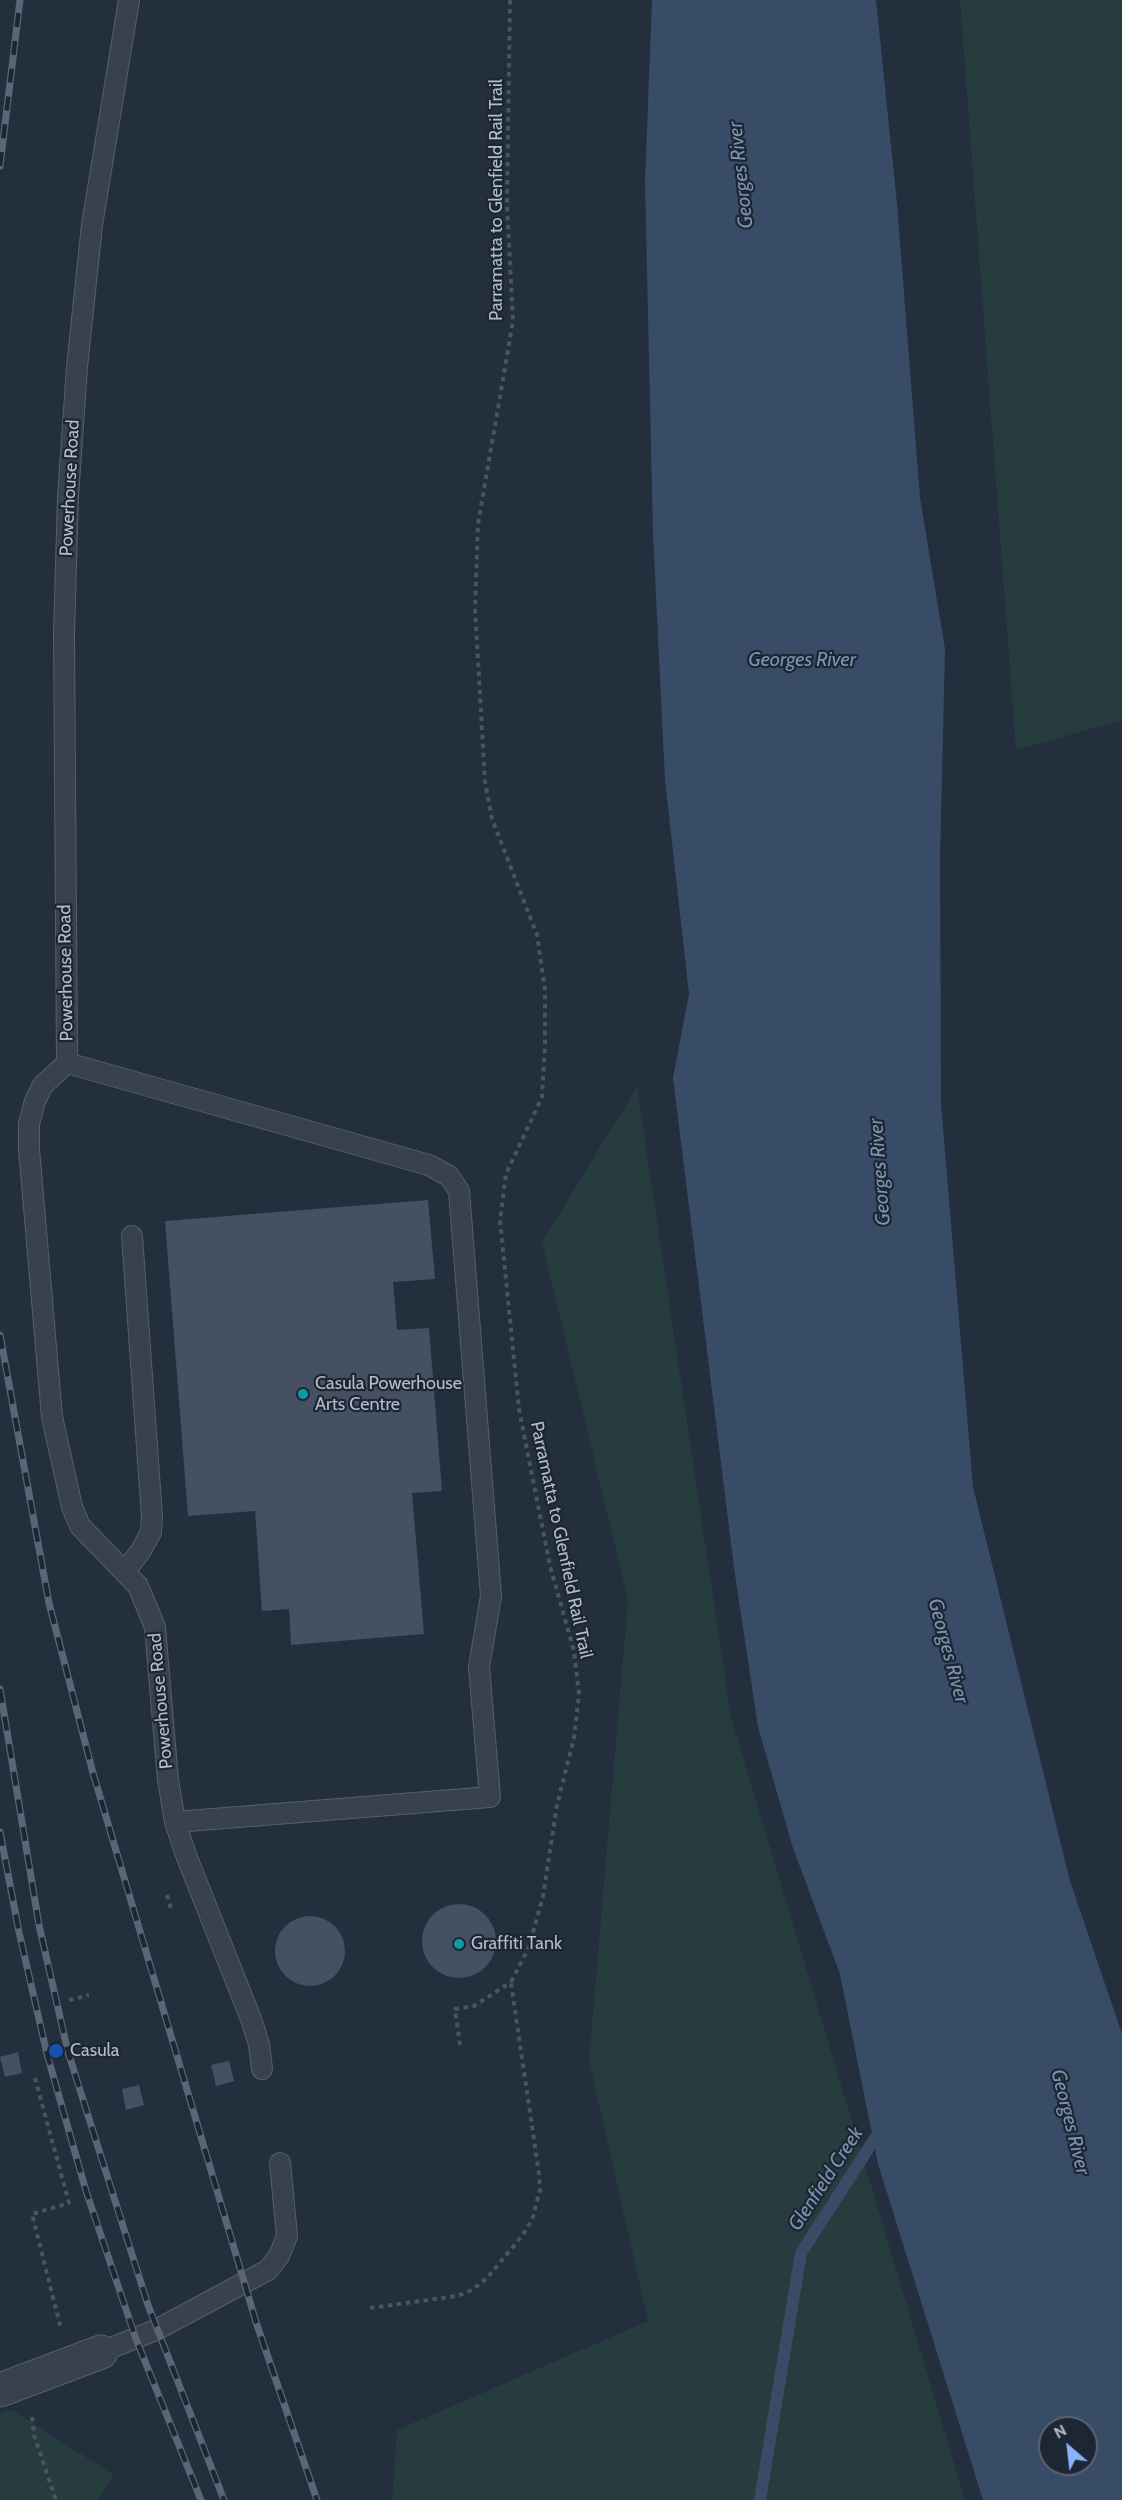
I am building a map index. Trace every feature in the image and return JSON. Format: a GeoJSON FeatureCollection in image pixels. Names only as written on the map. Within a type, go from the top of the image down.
{"type":"FeatureCollection","features":[{"type":"Feature","properties":{"kind":"street"},"geometry":{"type":"LineString","coordinates":[[0,2390],[101,2352]]}},
{"type":"Feature","properties":{"kind":"lane","name":"Powerhouse Road"},"geometry":{"type":"LineString","coordinates":[[129,0],[92,225],[77,367],[68,497],[64,633],[67,1063],[43,1085],[35,1101],[29,1124],[29,1149],[52,1417],[72,1507],[80,1526],[138,1586],[155,1627],[168,1780],[175,1822],[251,2019],[259,2044],[262,2069]]}},
{"type":"Feature","properties":{"kind":"lane"},"geometry":{"type":"LineString","coordinates":[[67,1063],[429,1165],[450,1176],[459,1191],[491,1596],[479,1667],[490,1797],[175,1822]]}},
{"type":"Feature","properties":{"kind":"lane"},"geometry":{"type":"LineString","coordinates":[[124,1570],[140,1552],[151,1532],[152,1517],[132,1236]]}},
{"type":"Feature","properties":{"kind":"lane"},"geometry":{"type":"LineString","coordinates":[[101,2352],[156,2330],[268,2270],[279,2256],[287,2236],[280,2163]]}},
{"type":"Feature","properties":{"kind":"path","name":"Parramatta to Glenfield Rail Trail"},"geometry":{"type":"LineString","coordinates":[[510,0],[507,205],[513,321],[478,524],[476,608],[485,782],[492,819],[537,935],[545,990],[545,1046],[542,1097],[506,1174],[500,1220],[519,1409],[550,1566],[574,1651],[579,1694],[574,1738],[557,1805],[543,1896],[530,1947],[511,1982]]}},
{"type":"Feature","properties":{"kind":"path"},"geometry":{"type":"LineString","coordinates":[[167,1895],[172,1912]]}},
{"type":"Feature","properties":{"kind":"path"},"geometry":{"type":"LineString","coordinates":[[370,2308],[457,2296],[472,2290],[487,2278],[522,2236],[532,2220],[540,2190],[539,2174],[511,1982],[474,2006],[455,2009],[460,2045]]}},
{"type":"Feature","properties":{"kind":"path"},"geometry":{"type":"LineString","coordinates":[[69,2000],[89,1995]]}},
{"type":"Feature","properties":{"kind":"path"},"geometry":{"type":"LineString","coordinates":[[35,2078],[69,2203],[32,2214],[63,2337]]}},
{"type":"Feature","properties":{"kind":"path"},"geometry":{"type":"LineString","coordinates":[[32,2413],[34,2435],[56,2500]]}},
{"type":"Feature","properties":{"kind":"green space"},"geometry":{"type":"Polygon","coordinates":[[[960,0],[1122,0],[1122,720],[1016,750],[960,0]]]}},
{"type":"Feature","properties":{"kind":"green space"},"geometry":{"type":"Polygon","coordinates":[[[637,1087],[731,1717],[965,2500],[392,2500],[397,2430],[648,2321],[589,2060],[628,1600],[542,1242],[637,1087]]]}},
{"type":"Feature","properties":{"kind":"green space"},"geometry":{"type":"Polygon","coordinates":[[[12,2410],[114,2475],[97,2500],[0,2500],[0,2414],[12,2410]]]}},
{"type":"Feature","properties":{"kind":"water","name":"Georges River"},"geometry":{"type":"Polygon","coordinates":[[[652,0],[876,0],[897,204],[920,498],[945,649],[940,857],[941,1104],[973,1487],[1070,1881],[1122,2034],[1122,2500],[983,2500],[878,2164],[840,1974],[793,1848],[758,1727],[734,1568],[673,1078],[689,994],[665,780],[653,534],[645,182],[652,0]]]}},
{"type":"Feature","properties":{"kind":"building","name":"Casula Powerhouse Arts Centre"},"geometry":{"type":"Polygon","coordinates":[[[428,1200],[435,1279],[393,1282],[397,1330],[429,1328],[442,1491],[412,1493],[424,1634],[291,1645],[289,1609],[262,1611],[255,1511],[188,1516],[165,1221],[428,1200]]]}},
{"type":"Feature","properties":{"kind":"building","name":"Graffiti Tank"},"geometry":{"type":"Polygon","coordinates":[[[459,1904],[480,1910],[490,1920],[496,1941],[490,1962],[480,1972],[459,1978],[438,1972],[428,1962],[422,1941],[428,1920],[438,1910],[459,1904]]]}},
{"type":"Feature","properties":{"kind":"building"},"geometry":{"type":"Polygon","coordinates":[[[317,1916],[330,1922],[339,1931],[343,1937],[345,1951],[343,1965],[335,1976],[324,1984],[303,1986],[285,1976],[277,1965],[275,1944],[285,1926],[296,1918],[317,1916]]]}},
{"type":"Feature","properties":{"kind":"building"},"geometry":{"type":"Polygon","coordinates":[[[18,2052],[22,2073],[5,2077],[0,2057],[18,2052]]]}},
{"type":"Feature","properties":{"kind":"building"},"geometry":{"type":"Polygon","coordinates":[[[229,2061],[234,2081],[216,2086],[211,2065],[229,2061]]]}},
{"type":"Feature","properties":{"kind":"building"},"geometry":{"type":"Polygon","coordinates":[[[139,2085],[144,2105],[126,2110],[122,2089],[139,2085]]]}},
{"type":"Feature","properties":{"kind":"waterway","name":"Glenfield Creek"},"geometry":{"type":"LineString","coordinates":[[760,2500],[801,2253],[881,2129]]}},
{"type":"Feature","properties":{"kind":"railway"},"geometry":{"type":"LineString","coordinates":[[0,166],[20,0]]}},
{"type":"Feature","properties":{"kind":"railway"},"geometry":{"type":"LineString","coordinates":[[0,1335],[49,1603],[93,1773],[256,2322],[317,2500]]}},
{"type":"Feature","properties":{"kind":"railway"},"geometry":{"type":"LineString","coordinates":[[0,1689],[39,1925],[68,2052],[148,2305],[224,2500]]}},
{"type":"Feature","properties":{"kind":"railway"},"geometry":{"type":"LineString","coordinates":[[0,1832],[19,1932],[47,2054],[86,2191],[136,2339],[201,2500]]}},
{"type":"Feature","properties":{"kind":"place","name":"Casula Powerhouse Arts Centre"},"geometry":{"type":"Point","coordinates":[303,1394]}},
{"type":"Feature","properties":{"kind":"place","name":"Graffiti Tank"},"geometry":{"type":"Point","coordinates":[459,1944]}},
{"type":"Feature","properties":{"kind":"place","name":"Casula"},"geometry":{"type":"Point","coordinates":[56,2051]}}]}
